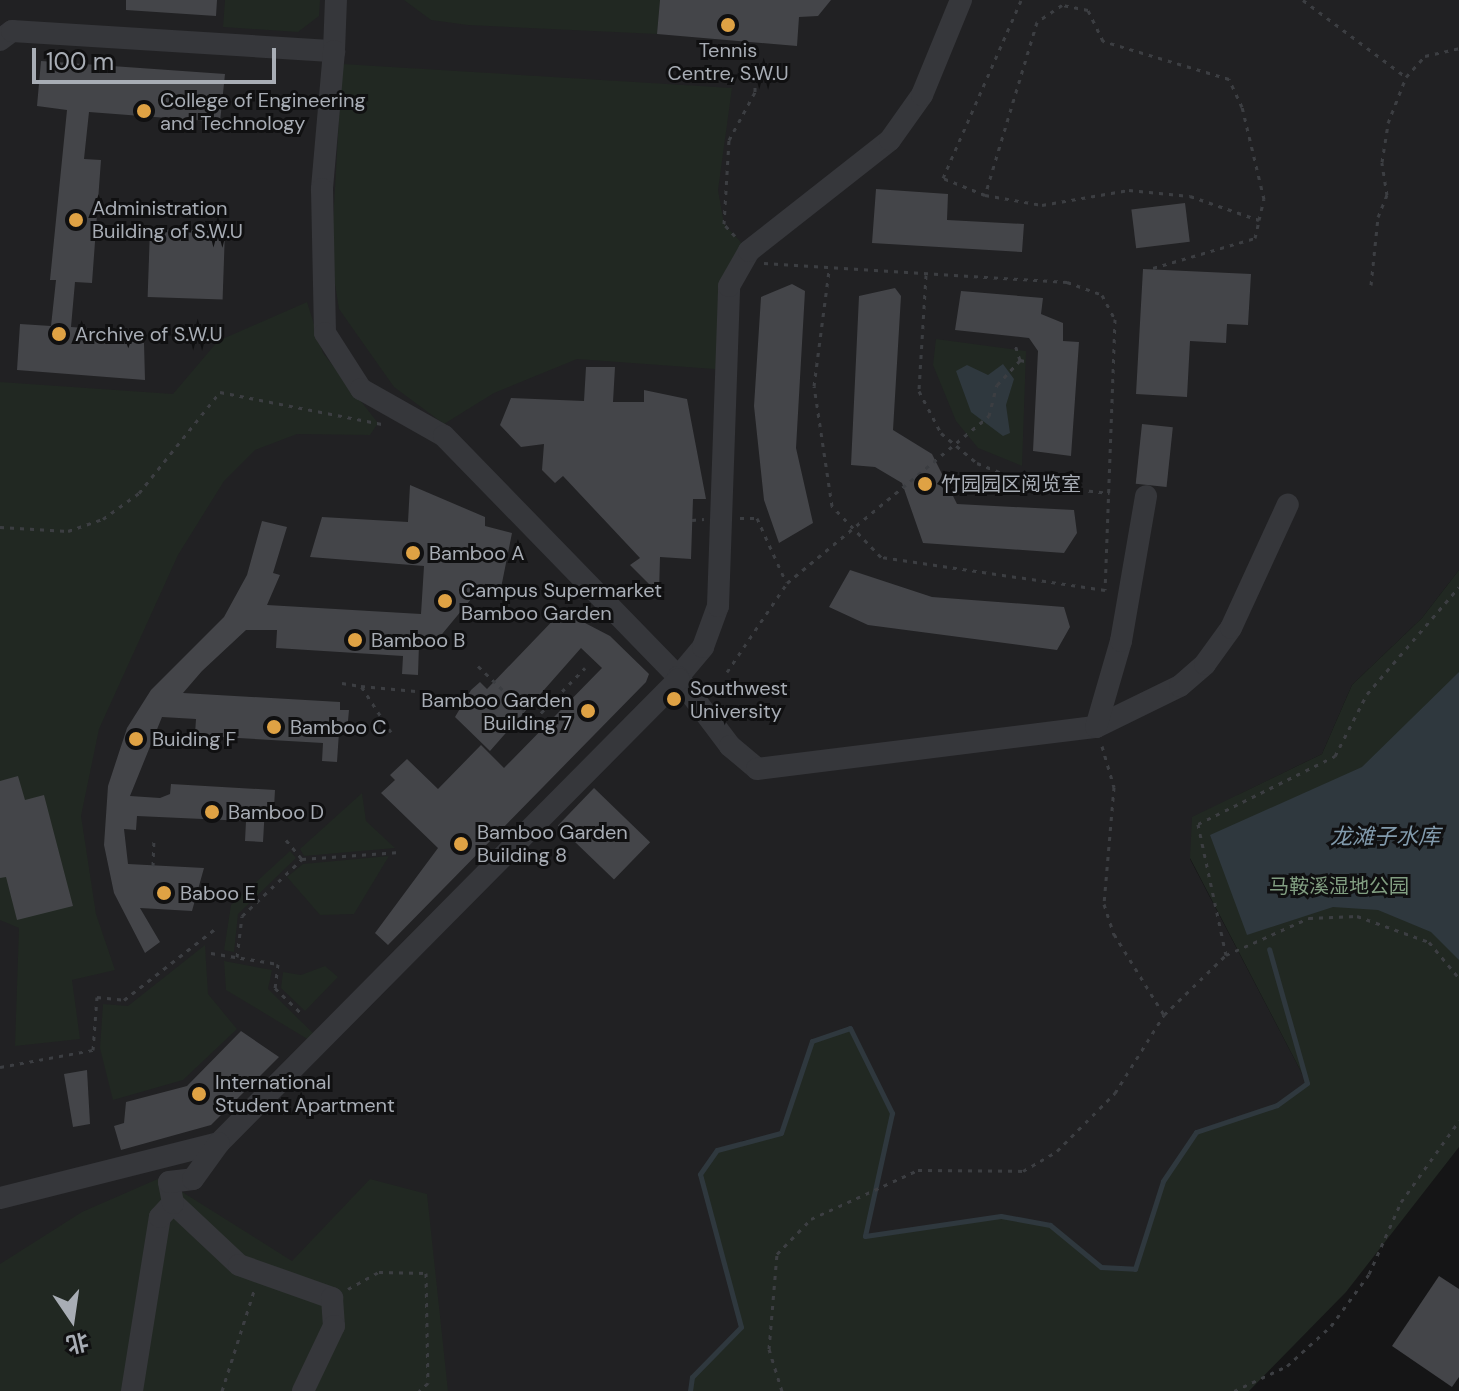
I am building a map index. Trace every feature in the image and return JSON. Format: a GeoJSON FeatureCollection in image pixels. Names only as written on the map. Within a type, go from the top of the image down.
{"type":"FeatureCollection","features":[{"type":"Feature","properties":{"kind":"lane"},"geometry":{"type":"LineString","coordinates":[[336,0],[322,189],[325,333],[361,389],[444,436],[678,678],[730,746],[757,769],[1087,728],[1180,686],[1205,664],[1231,628],[1288,504]]}},
{"type":"Feature","properties":{"kind":"lane"},"geometry":{"type":"LineString","coordinates":[[303,1391],[334,1326],[332,1298],[239,1265],[173,1203],[169,1182],[193,1179],[219,1143],[678,678],[703,647],[718,606],[729,286],[749,251],[890,140],[922,95],[961,0]]}},
{"type":"Feature","properties":{"kind":"lane"},"geometry":{"type":"LineString","coordinates":[[0,40],[12,31],[334,51]]}},
{"type":"Feature","properties":{"kind":"lane"},"geometry":{"type":"LineString","coordinates":[[1087,728],[1121,641],[1146,496]]}},
{"type":"Feature","properties":{"kind":"lane"},"geometry":{"type":"LineString","coordinates":[[0,1198],[219,1143]]}},
{"type":"Feature","properties":{"kind":"lane"},"geometry":{"type":"LineString","coordinates":[[132,1391],[160,1217],[173,1203]]}},
{"type":"Feature","properties":{"kind":"path"},"geometry":{"type":"LineString","coordinates":[[1021,0],[943,178],[985,195],[1042,205],[1129,190],[1190,196],[1259,220]]}},
{"type":"Feature","properties":{"kind":"path"},"geometry":{"type":"LineString","coordinates":[[1303,0],[1406,77]]}},
{"type":"Feature","properties":{"kind":"path"},"geometry":{"type":"LineString","coordinates":[[985,195],[1037,22],[1062,5],[1088,10],[1103,41],[1229,79],[1264,199],[1255,238],[1153,268]]}},
{"type":"Feature","properties":{"kind":"path"},"geometry":{"type":"LineString","coordinates":[[1371,285],[1378,217],[1387,195],[1386,136],[1406,77],[1425,56],[1459,48]]}},
{"type":"Feature","properties":{"kind":"path"},"geometry":{"type":"LineString","coordinates":[[749,251],[724,224],[729,140],[755,92],[755,77]]}},
{"type":"Feature","properties":{"kind":"path"},"geometry":{"type":"LineString","coordinates":[[769,267],[829,270],[926,275],[1067,282],[1102,295],[1115,319],[1105,590],[881,557],[832,506],[819,456],[814,386],[829,270]]}},
{"type":"Feature","properties":{"kind":"path"},"geometry":{"type":"LineString","coordinates":[[926,275],[919,391],[958,448],[1029,484],[1109,493]]}},
{"type":"Feature","properties":{"kind":"path"},"geometry":{"type":"LineString","coordinates":[[1014,342],[1020,360]]}},
{"type":"Feature","properties":{"kind":"path"},"geometry":{"type":"LineString","coordinates":[[727,672],[787,583],[856,532],[958,448],[975,429],[1020,360]]}},
{"type":"Feature","properties":{"kind":"path"},"geometry":{"type":"LineString","coordinates":[[1020,360],[1030,362]]}},
{"type":"Feature","properties":{"kind":"path"},"geometry":{"type":"LineString","coordinates":[[0,527],[68,531],[103,519],[139,493],[220,392],[392,425]]}},
{"type":"Feature","properties":{"kind":"path"},"geometry":{"type":"LineString","coordinates":[[757,518],[787,583]]}},
{"type":"Feature","properties":{"kind":"path"},"geometry":{"type":"LineString","coordinates":[[1226,955],[1198,824],[1335,756],[1367,694],[1459,587]]}},
{"type":"Feature","properties":{"kind":"path"},"geometry":{"type":"LineString","coordinates":[[478,666],[534,720],[585,668]]}},
{"type":"Feature","properties":{"kind":"path"},"geometry":{"type":"LineString","coordinates":[[342,683],[427,692]]}},
{"type":"Feature","properties":{"kind":"path"},"geometry":{"type":"LineString","coordinates":[[361,686],[391,732]]}},
{"type":"Feature","properties":{"kind":"path"},"geometry":{"type":"LineString","coordinates":[[1087,728],[1114,787],[1104,904],[1114,934],[1164,1015]]}},
{"type":"Feature","properties":{"kind":"path"},"geometry":{"type":"LineString","coordinates":[[153,866],[154,837]]}},
{"type":"Feature","properties":{"kind":"path"},"geometry":{"type":"LineString","coordinates":[[286,840],[302,859]]}},
{"type":"Feature","properties":{"kind":"path"},"geometry":{"type":"LineString","coordinates":[[237,957],[242,916],[302,859],[400,852]]}},
{"type":"Feature","properties":{"kind":"path"},"geometry":{"type":"LineString","coordinates":[[782,1391],[769,1349],[777,1254],[811,1219],[918,1170],[1023,1171],[1057,1151],[1115,1093],[1164,1015],[1226,955],[1309,918],[1357,916],[1429,942],[1459,978]]}},
{"type":"Feature","properties":{"kind":"path"},"geometry":{"type":"LineString","coordinates":[[0,1067],[93,1050],[97,997],[124,1000],[216,928]]}},
{"type":"Feature","properties":{"kind":"path"},"geometry":{"type":"LineString","coordinates":[[211,953],[278,964],[275,988],[302,1014]]}},
{"type":"Feature","properties":{"kind":"path"},"geometry":{"type":"LineString","coordinates":[[1234,1391],[1287,1366],[1331,1326],[1369,1274],[1401,1202],[1459,1121]]}},
{"type":"Feature","properties":{"kind":"path"},"geometry":{"type":"LineString","coordinates":[[222,1391],[260,1272]]}},
{"type":"Feature","properties":{"kind":"path"},"geometry":{"type":"LineString","coordinates":[[332,1298],[379,1272],[426,1273],[428,1383],[419,1391]]}},
{"type":"Feature","properties":{"kind":"shaded area","name":"Southwest University"},"geometry":{"type":"Polygon","coordinates":[[[0,0],[1459,0],[1459,570],[1422,618],[1352,685],[1322,754],[1238,795],[1190,859],[1307,1083],[1277,1105],[1196,1132],[1163,1181],[1135,1269],[1101,1267],[1050,1225],[1001,1216],[865,1236],[892,1113],[851,1028],[812,1041],[781,1133],[742,1141],[709,1207],[741,1327],[692,1377],[690,1391],[0,1391],[0,0]]]}},
{"type":"Feature","properties":{"kind":"green space"},"geometry":{"type":"Polygon","coordinates":[[[225,0],[320,0],[319,16],[298,32],[223,27],[225,0]]]}},
{"type":"Feature","properties":{"kind":"green space"},"geometry":{"type":"Polygon","coordinates":[[[404,0],[660,0],[657,34],[468,25],[431,20],[404,0]]]}},
{"type":"Feature","properties":{"kind":"green space"},"geometry":{"type":"Polygon","coordinates":[[[342,64],[732,88],[718,190],[724,224],[749,251],[737,260],[728,370],[577,359],[494,393],[444,424],[394,387],[339,309],[331,259],[342,64]]]}},
{"type":"Feature","properties":{"kind":"green space"},"geometry":{"type":"Polygon","coordinates":[[[307,302],[323,353],[378,423],[370,435],[297,434],[255,450],[224,481],[178,555],[99,729],[81,816],[96,914],[115,970],[72,980],[80,1039],[15,1046],[19,928],[0,920],[0,382],[173,394],[218,341],[307,302]]]}},
{"type":"Feature","properties":{"kind":"green space"},"geometry":{"type":"Polygon","coordinates":[[[936,339],[1026,351],[1022,466],[978,448],[956,421],[933,365],[936,339]]]}},
{"type":"Feature","properties":{"kind":"green space","name":"马鞍溪湿地公园"},"geometry":{"type":"Polygon","coordinates":[[[1459,570],[1459,1147],[1346,1292],[1249,1391],[690,1391],[692,1377],[741,1327],[700,1174],[717,1150],[781,1133],[812,1041],[850,1028],[892,1113],[865,1236],[1001,1216],[1050,1225],[1101,1267],[1135,1269],[1163,1181],[1196,1132],[1277,1105],[1307,1083],[1190,858],[1192,817],[1322,754],[1352,685],[1422,618],[1459,570]]]}},
{"type":"Feature","properties":{"kind":"green space"},"geometry":{"type":"Polygon","coordinates":[[[362,793],[366,821],[395,848],[304,856],[300,849],[362,793]]]}},
{"type":"Feature","properties":{"kind":"green space"},"geometry":{"type":"Polygon","coordinates":[[[290,851],[296,858],[238,914],[234,952],[224,950],[231,905],[290,851]]]}},
{"type":"Feature","properties":{"kind":"green space"},"geometry":{"type":"Polygon","coordinates":[[[389,856],[354,914],[320,915],[287,877],[303,864],[389,856]]]}},
{"type":"Feature","properties":{"kind":"green space"},"geometry":{"type":"Polygon","coordinates":[[[205,945],[208,994],[237,1029],[183,1080],[113,1100],[100,1048],[103,1004],[128,1006],[205,945]]]}},
{"type":"Feature","properties":{"kind":"green space"},"geometry":{"type":"Polygon","coordinates":[[[224,961],[272,970],[268,989],[315,1035],[309,1040],[226,990],[224,961]]]}},
{"type":"Feature","properties":{"kind":"green space"},"geometry":{"type":"Polygon","coordinates":[[[325,966],[338,977],[305,1011],[281,988],[283,972],[301,975],[325,966]]]}},
{"type":"Feature","properties":{"kind":"green space"},"geometry":{"type":"Polygon","coordinates":[[[160,1178],[292,1261],[370,1179],[427,1194],[448,1391],[0,1391],[0,1264],[82,1212],[160,1178]]]}},
{"type":"Feature","properties":{"kind":"water"},"geometry":{"type":"Polygon","coordinates":[[[1003,364],[1014,379],[1006,405],[1010,433],[1003,436],[971,412],[956,371],[967,365],[988,375],[1003,364]]]}},
{"type":"Feature","properties":{"kind":"water","name":"龙滩子水库"},"geometry":{"type":"Polygon","coordinates":[[[1459,672],[1459,960],[1431,932],[1378,910],[1333,907],[1247,935],[1210,835],[1362,767],[1459,672]]]}},
{"type":"Feature","properties":{"kind":"building"},"geometry":{"type":"Polygon","coordinates":[[[126,0],[217,0],[216,16],[126,10],[126,0]]]}},
{"type":"Feature","properties":{"kind":"building","name":"Tennis Centre, S.W.U"},"geometry":{"type":"Polygon","coordinates":[[[660,0],[831,0],[818,16],[799,17],[797,46],[657,34],[660,0]]]}},
{"type":"Feature","properties":{"kind":"building"},"geometry":{"type":"Polygon","coordinates":[[[41,61],[225,74],[220,122],[89,112],[84,159],[101,160],[92,283],[75,282],[71,327],[99,329],[99,339],[144,343],[145,380],[17,370],[20,324],[51,326],[56,280],[50,280],[67,110],[37,106],[41,61]]]}},
{"type":"Feature","properties":{"kind":"building"},"geometry":{"type":"Polygon","coordinates":[[[876,189],[948,194],[947,220],[1024,224],[1022,252],[872,243],[876,189]]]}},
{"type":"Feature","properties":{"kind":"building"},"geometry":{"type":"Polygon","coordinates":[[[1185,203],[1190,242],[1136,248],[1131,210],[1185,203]]]}},
{"type":"Feature","properties":{"kind":"building"},"geometry":{"type":"Polygon","coordinates":[[[150,229],[225,232],[223,300],[148,297],[150,229]]]}},
{"type":"Feature","properties":{"kind":"building"},"geometry":{"type":"Polygon","coordinates":[[[1143,269],[1251,274],[1248,325],[1227,324],[1226,343],[1190,341],[1187,397],[1136,394],[1143,269]]]}},
{"type":"Feature","properties":{"kind":"building"},"geometry":{"type":"Polygon","coordinates":[[[792,284],[805,291],[796,448],[813,523],[779,543],[764,500],[754,406],[761,297],[792,284]]]}},
{"type":"Feature","properties":{"kind":"building"},"geometry":{"type":"Polygon","coordinates":[[[895,288],[901,296],[893,430],[932,454],[957,504],[1074,510],[1077,533],[1064,553],[923,543],[902,483],[875,467],[851,465],[859,296],[895,288]]]}},
{"type":"Feature","properties":{"kind":"building"},"geometry":{"type":"Polygon","coordinates":[[[961,291],[1043,298],[1041,314],[1063,323],[1063,341],[1079,342],[1071,456],[1033,451],[1038,351],[1029,338],[955,330],[961,291]]]}},
{"type":"Feature","properties":{"kind":"building"},"geometry":{"type":"Polygon","coordinates":[[[586,367],[615,367],[613,402],[644,402],[644,390],[687,399],[706,499],[693,499],[691,559],[660,557],[659,594],[630,565],[640,558],[563,476],[555,483],[542,470],[544,444],[521,447],[500,425],[511,398],[584,401],[586,367]]]}},
{"type":"Feature","properties":{"kind":"building"},"geometry":{"type":"Polygon","coordinates":[[[1142,424],[1173,427],[1167,487],[1136,484],[1142,424]]]}},
{"type":"Feature","properties":{"kind":"building"},"geometry":{"type":"Polygon","coordinates":[[[410,485],[485,517],[485,526],[512,533],[501,588],[481,587],[433,645],[419,644],[418,675],[402,674],[403,656],[276,648],[277,630],[246,630],[202,671],[183,693],[340,702],[340,710],[349,710],[347,732],[339,732],[337,762],[322,761],[323,743],[204,736],[195,734],[196,719],[162,717],[130,796],[160,798],[170,794],[171,784],[275,790],[274,808],[265,807],[263,842],[245,841],[246,821],[137,816],[136,830],[124,829],[128,864],[204,868],[192,911],[140,908],[160,942],[145,953],[114,893],[104,845],[108,786],[127,728],[151,690],[224,617],[247,575],[262,521],[287,527],[273,573],[280,575],[267,605],[421,614],[424,566],[310,557],[322,517],[408,522],[410,485]]]}},
{"type":"Feature","properties":{"kind":"building"},"geometry":{"type":"Polygon","coordinates":[[[850,570],[932,597],[1064,607],[1070,627],[1057,650],[868,625],[829,607],[850,570]]]}},
{"type":"Feature","properties":{"kind":"building"},"geometry":{"type":"Polygon","coordinates":[[[562,611],[610,636],[649,674],[646,682],[388,945],[375,933],[438,848],[381,793],[395,780],[390,775],[407,759],[438,789],[481,745],[504,768],[602,668],[581,648],[490,751],[455,717],[471,690],[480,682],[487,689],[562,611]]]}},
{"type":"Feature","properties":{"kind":"building"},"geometry":{"type":"Polygon","coordinates":[[[18,776],[25,800],[44,795],[73,906],[17,920],[6,877],[0,878],[0,781],[18,776]]]}},
{"type":"Feature","properties":{"kind":"building"},"geometry":{"type":"Polygon","coordinates":[[[594,788],[650,842],[614,880],[558,825],[594,788]]]}},
{"type":"Feature","properties":{"kind":"building","name":"International Student Apartment"},"geometry":{"type":"Polygon","coordinates":[[[241,1031],[279,1057],[211,1125],[121,1150],[114,1126],[124,1123],[126,1102],[187,1086],[241,1031]]]}},
{"type":"Feature","properties":{"kind":"building"},"geometry":{"type":"Polygon","coordinates":[[[87,1070],[90,1124],[73,1127],[64,1074],[87,1070]]]}},
{"type":"Feature","properties":{"kind":"building"},"geometry":{"type":"Polygon","coordinates":[[[1439,1276],[1459,1289],[1459,1377],[1452,1387],[1392,1346],[1439,1276]]]}},
{"type":"Feature","properties":{"kind":"waterway"},"geometry":{"type":"LineString","coordinates":[[690,1391],[692,1377],[741,1327],[700,1174],[717,1150],[781,1133],[812,1041],[850,1028],[892,1113],[865,1236],[1001,1216],[1050,1225],[1101,1267],[1135,1269],[1163,1181],[1196,1132],[1277,1105],[1307,1083],[1269,949]]}},
{"type":"Feature","properties":{"kind":"place","name":"Tennis Centre, S.W.U"},"geometry":{"type":"Point","coordinates":[728,25]}},
{"type":"Feature","properties":{"kind":"place","name":"College of Engineering and Technology"},"geometry":{"type":"Point","coordinates":[144,111]}},
{"type":"Feature","properties":{"kind":"place","name":"Administration Building of S.W.U"},"geometry":{"type":"Point","coordinates":[76,220]}},
{"type":"Feature","properties":{"kind":"place","name":"Archive of S.W.U"},"geometry":{"type":"Point","coordinates":[59,334]}},
{"type":"Feature","properties":{"kind":"place","name":"竹园园区阅览室"},"geometry":{"type":"Point","coordinates":[925,484]}},
{"type":"Feature","properties":{"kind":"place","name":"Bamboo A"},"geometry":{"type":"Point","coordinates":[413,553]}},
{"type":"Feature","properties":{"kind":"place","name":"Campus Supermarket Bamboo Garden"},"geometry":{"type":"Point","coordinates":[445,601]}},
{"type":"Feature","properties":{"kind":"place","name":"Bamboo B"},"geometry":{"type":"Point","coordinates":[355,640]}},
{"type":"Feature","properties":{"kind":"place","name":"Southwest University"},"geometry":{"type":"Point","coordinates":[674,699]}},
{"type":"Feature","properties":{"kind":"place","name":"Bamboo Garden Building 7"},"geometry":{"type":"Point","coordinates":[588,711]}},
{"type":"Feature","properties":{"kind":"place","name":"Bamboo C"},"geometry":{"type":"Point","coordinates":[274,727]}},
{"type":"Feature","properties":{"kind":"place","name":"Buiding F"},"geometry":{"type":"Point","coordinates":[136,739]}},
{"type":"Feature","properties":{"kind":"place","name":"Bamboo D"},"geometry":{"type":"Point","coordinates":[212,812]}},
{"type":"Feature","properties":{"kind":"place","name":"Bamboo Garden Building 8"},"geometry":{"type":"Point","coordinates":[461,844]}},
{"type":"Feature","properties":{"kind":"place","name":"Baboo E"},"geometry":{"type":"Point","coordinates":[164,893]}},
{"type":"Feature","properties":{"kind":"place","name":"International Student Apartment"},"geometry":{"type":"Point","coordinates":[199,1094]}}]}
